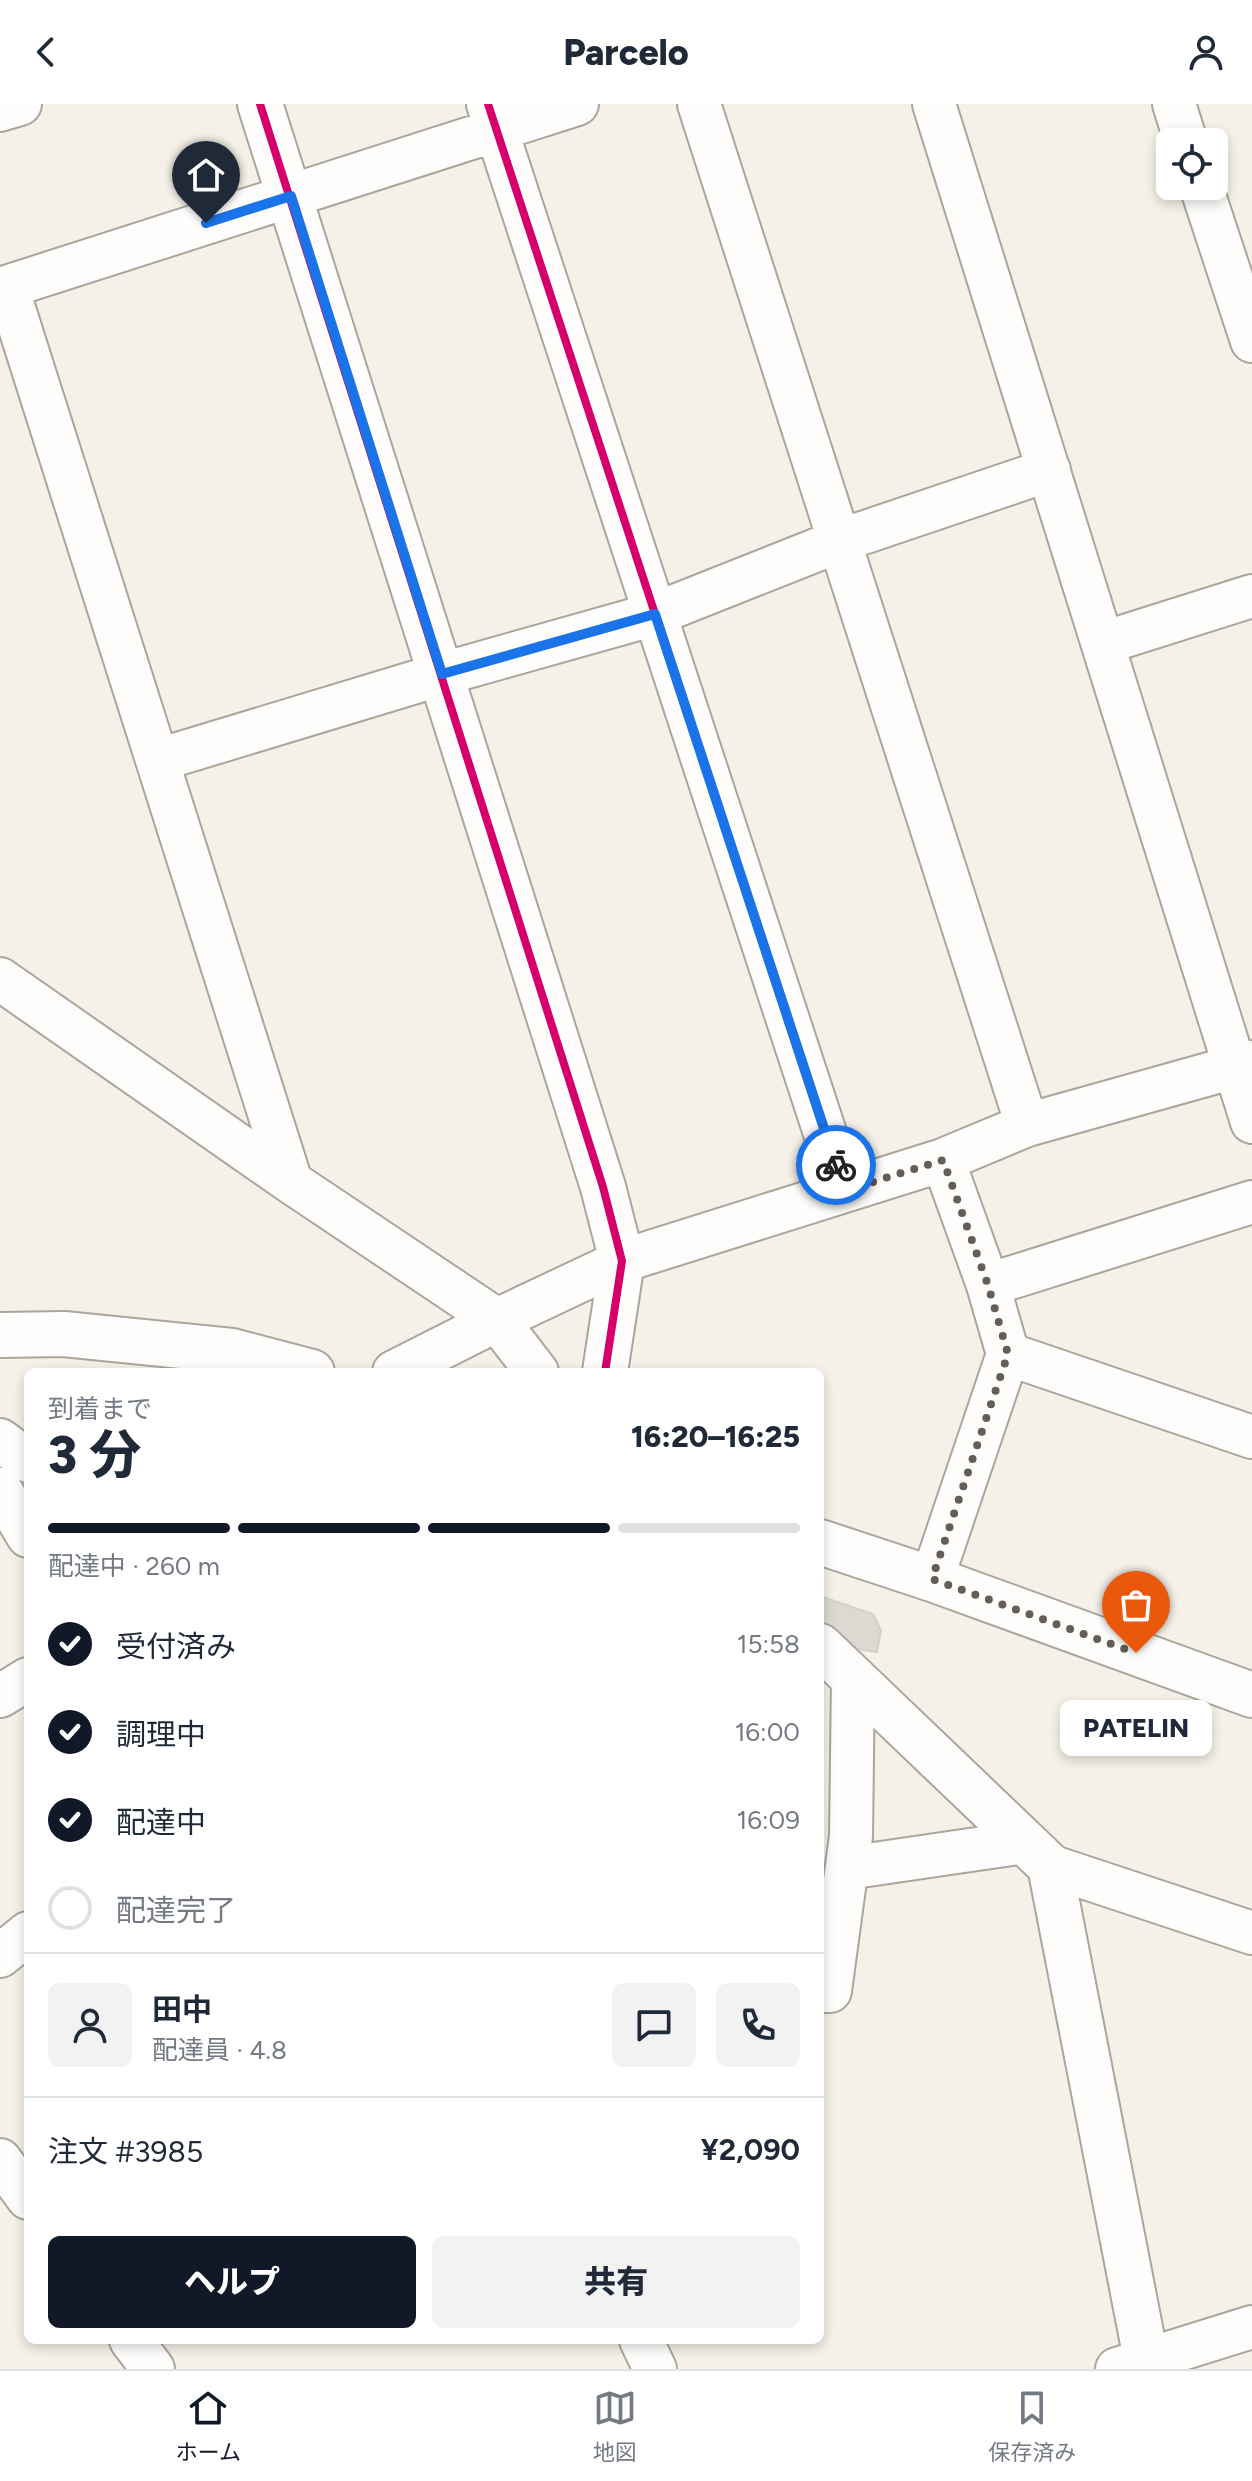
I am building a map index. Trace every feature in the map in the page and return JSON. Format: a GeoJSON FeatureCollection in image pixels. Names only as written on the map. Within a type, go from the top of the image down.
{"type":"FeatureCollection","features":[{"type":"Feature","properties":{"kind":"street"},"geometry":{"type":"LineString","coordinates":[[0,110],[20,104]]}},
{"type":"Feature","properties":{"kind":"street"},"geometry":{"type":"LineString","coordinates":[[260,104],[599,1172],[622,1261],[606,1368]]}},
{"type":"Feature","properties":{"kind":"street"},"geometry":{"type":"LineString","coordinates":[[291,1182],[4,288],[291,196],[492,117],[577,104]]}},
{"type":"Feature","properties":{"kind":"street"},"geometry":{"type":"LineString","coordinates":[[699,104],[1027,1125]]}},
{"type":"Feature","properties":{"kind":"street"},"geometry":{"type":"LineString","coordinates":[[934,104],[1103,643],[1244,1065],[1252,1122]]}},
{"type":"Feature","properties":{"kind":"street"},"geometry":{"type":"LineString","coordinates":[[1174,104],[1182,128]]}},
{"type":"Feature","properties":{"kind":"street"},"geometry":{"type":"LineString","coordinates":[[492,117],[844,1191]]}},
{"type":"Feature","properties":{"kind":"street"},"geometry":{"type":"LineString","coordinates":[[1206,200],[1252,341]]}},
{"type":"Feature","properties":{"kind":"street"},"geometry":{"type":"LineString","coordinates":[[158,760],[442,674],[655,614],[839,541],[1049,470]]}},
{"type":"Feature","properties":{"kind":"street"},"geometry":{"type":"LineString","coordinates":[[1103,643],[1252,596]]}},
{"type":"Feature","properties":{"kind":"street"},"geometry":{"type":"LineString","coordinates":[[0,979],[291,1182],[497,1320],[534,1368]]}},
{"type":"Feature","properties":{"kind":"street"},"geometry":{"type":"LineString","coordinates":[[402,1368],[622,1261],[943,1160],[1027,1125],[1244,1065]]}},
{"type":"Feature","properties":{"kind":"street"},"geometry":{"type":"LineString","coordinates":[[932,1579],[1008,1354],[988,1285],[943,1160]]}},
{"type":"Feature","properties":{"kind":"street"},"geometry":{"type":"LineString","coordinates":[[988,1285],[1252,1202]]}},
{"type":"Feature","properties":{"kind":"street"},"geometry":{"type":"LineString","coordinates":[[0,1335],[64,1334],[232,1351],[297,1368]]}},
{"type":"Feature","properties":{"kind":"street"},"geometry":{"type":"LineString","coordinates":[[1008,1354],[1252,1437]]}},
{"type":"Feature","properties":{"kind":"street"},"geometry":{"type":"LineString","coordinates":[[0,1440],[24,1458]]}},
{"type":"Feature","properties":{"kind":"street"},"geometry":{"type":"LineString","coordinates":[[0,1489],[24,1529]]}},
{"type":"Feature","properties":{"kind":"street"},"geometry":{"type":"LineString","coordinates":[[824,1543],[932,1579],[1252,1695]]}},
{"type":"Feature","properties":{"kind":"street"},"geometry":{"type":"LineString","coordinates":[[824,1650],[1037,1854],[1252,1933]]}},
{"type":"Feature","properties":{"kind":"street"},"geometry":{"type":"LineString","coordinates":[[824,1991],[830,1991],[851,1836],[853,1678]]}},
{"type":"Feature","properties":{"kind":"street"},"geometry":{"type":"LineString","coordinates":[[0,1696],[24,1681]]}},
{"type":"Feature","properties":{"kind":"street"},"geometry":{"type":"LineString","coordinates":[[847,1868],[1037,1854]]}},
{"type":"Feature","properties":{"kind":"street"},"geometry":{"type":"LineString","coordinates":[[1037,1854],[1137,2366],[1252,2327]]}},
{"type":"Feature","properties":{"kind":"street"},"geometry":{"type":"LineString","coordinates":[[0,1956],[24,1936]]}},
{"type":"Feature","properties":{"kind":"street"},"geometry":{"type":"LineString","coordinates":[[0,2160],[18,2203]]}},
{"type":"Feature","properties":{"kind":"street"},"geometry":{"type":"LineString","coordinates":[[134,2344],[153,2369]]}},
{"type":"Feature","properties":{"kind":"building"},"geometry":{"type":"Polygon","coordinates":[[[824,1597],[873,1614],[881,1631],[877,1652],[845,1647],[824,1623],[824,1597]]]}},
{"type":"Feature","properties":{"kind":"cycle path"},"geometry":{"type":"LineString","coordinates":[[260,104],[603,1187],[622,1261],[606,1368]]}},
{"type":"Feature","properties":{"kind":"cycle path"},"geometry":{"type":"LineString","coordinates":[[488,104],[844,1191]]}},
{"type":"Feature","properties":{"kind":"way so far"},"geometry":{"type":"LineString","coordinates":[[836,1165],[844,1191],[943,1160],[988,1285],[1008,1354],[932,1579],[1136,1653]]}},
{"type":"Feature","properties":{"kind":"place","name":"PATELIN"},"geometry":{"type":"Point","coordinates":[1136,1653]}},
{"type":"Feature","properties":{"kind":"route"},"geometry":{"type":"LineString","coordinates":[[206,223],[291,196],[442,674],[655,614],[836,1165]]}}]}
